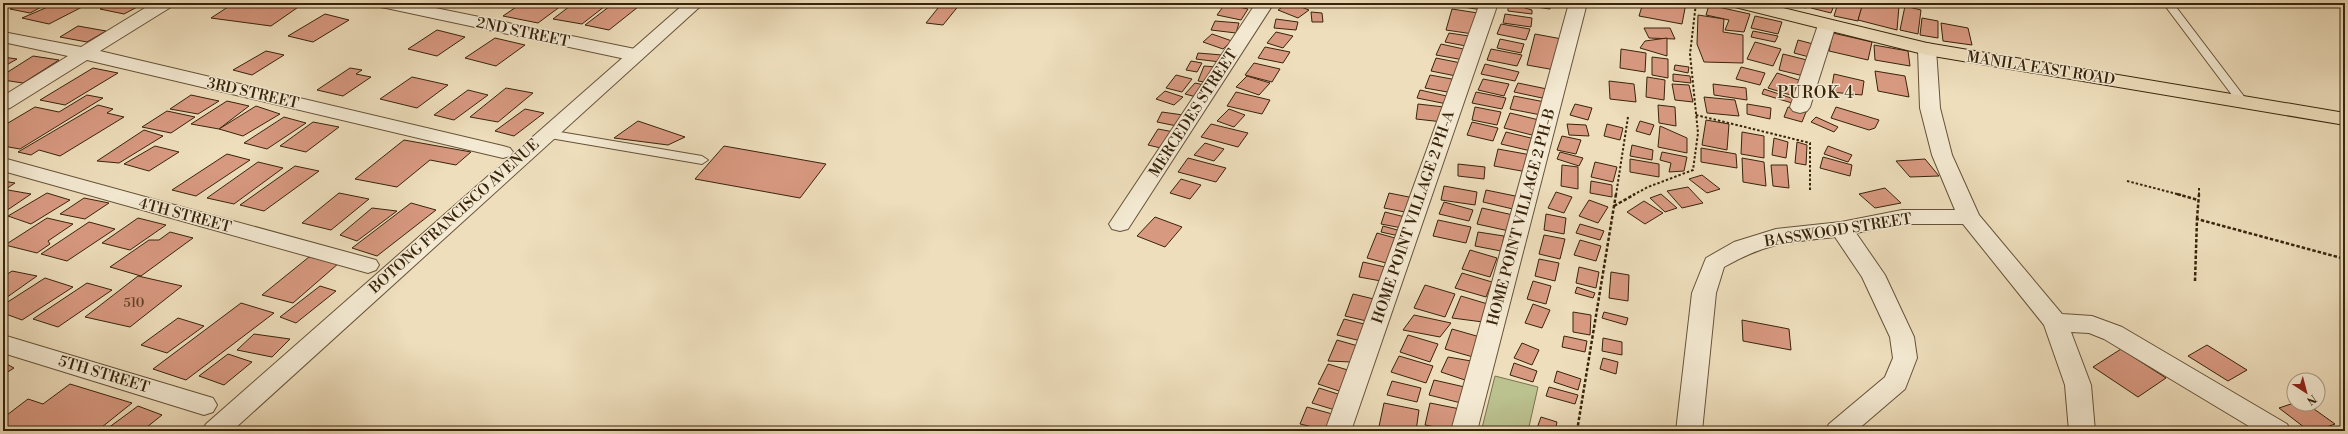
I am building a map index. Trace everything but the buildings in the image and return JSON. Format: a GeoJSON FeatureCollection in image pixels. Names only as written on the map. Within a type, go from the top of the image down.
{"type":"FeatureCollection","features":[{"type":"Feature","properties":{"kind":"main road","name":"MANILA EAST ROAD"},"geometry":{"type":"LineString","coordinates":[[1740,3],[1927,49],[2345,119]]}},
{"type":"Feature","properties":{"kind":"street"},"geometry":{"type":"LineString","coordinates":[[3,104],[165,3]]}},
{"type":"Feature","properties":{"kind":"street","name":"2ND STREET"},"geometry":{"type":"LineString","coordinates":[[386,3],[635,55]]}},
{"type":"Feature","properties":{"kind":"street","name":"BOTONG FRANCISCO AVENUE"},"geometry":{"type":"LineString","coordinates":[[215,431],[695,3]]}},
{"type":"Feature","properties":{"kind":"street","name":"MERCEDES STREET"},"geometry":{"type":"LineString","coordinates":[[1120,224],[1265,3]]}},
{"type":"Feature","properties":{"kind":"street","name":"HOME POINT VILLAGE 2 PH-A"},"geometry":{"type":"LineString","coordinates":[[1338,431],[1489,3]]}},
{"type":"Feature","properties":{"kind":"street","name":"HOME POINT VILLAGE 2 PH-B"},"geometry":{"type":"LineString","coordinates":[[1464,431],[1578,3]]}},
{"type":"Feature","properties":{"kind":"street"},"geometry":{"type":"LineString","coordinates":[[1800,107],[1827,25]]}},
{"type":"Feature","properties":{"kind":"street","name":"3RD STREET"},"geometry":{"type":"LineString","coordinates":[[3,37],[83,53],[503,152]]}},
{"type":"Feature","properties":{"kind":"street"},"geometry":{"type":"LineString","coordinates":[[1927,49],[1930,108],[1942,155],[1969,217],[2054,322],[2078,384],[2082,431]]}},
{"type":"Feature","properties":{"kind":"street","name":"4TH STREET"},"geometry":{"type":"LineString","coordinates":[[3,164],[368,265]]}},
{"type":"Feature","properties":{"kind":"street","name":"BASSWOOD STREET"},"geometry":{"type":"LineString","coordinates":[[1689,431],[1704,293],[1714,263],[1742,247],[1776,236],[1841,229],[1902,217],[1969,217]]}},
{"type":"Feature","properties":{"kind":"street"},"geometry":{"type":"LineString","coordinates":[[1838,431],[1896,382],[1905,358],[1902,337],[1873,275],[1841,229]]}},
{"type":"Feature","properties":{"kind":"street"},"geometry":{"type":"LineString","coordinates":[[2054,322],[2092,325],[2113,333],[2278,431]]}},
{"type":"Feature","properties":{"kind":"street","name":"5TH STREET"},"geometry":{"type":"LineString","coordinates":[[3,344],[204,404]]}},
{"type":"Feature","properties":{"kind":"lane"},"geometry":{"type":"LineString","coordinates":[[2168,3],[2242,101]]}},
{"type":"Feature","properties":{"kind":"lane"},"geometry":{"type":"LineString","coordinates":[[548,134],[702,160]]}},
{"type":"Feature","properties":{"kind":"path"},"geometry":{"type":"LineString","coordinates":[[1614,206],[1648,187],[1693,170],[1698,133],[1690,54],[1696,3]]}},
{"type":"Feature","properties":{"kind":"path"},"geometry":{"type":"LineString","coordinates":[[1696,115],[1810,143],[1810,191]]}},
{"type":"Feature","properties":{"kind":"path"},"geometry":{"type":"LineString","coordinates":[[1577,431],[1603,284],[1628,117]]}},
{"type":"Feature","properties":{"kind":"path"},"geometry":{"type":"LineString","coordinates":[[2127,181],[2198,200]]}},
{"type":"Feature","properties":{"kind":"path"},"geometry":{"type":"LineString","coordinates":[[2195,281],[2199,188]]}},
{"type":"Feature","properties":{"kind":"path"},"geometry":{"type":"LineString","coordinates":[[2197,219],[2345,259]]}},
{"type":"Feature","properties":{"kind":"green space"},"geometry":{"type":"Polygon","coordinates":[[[1495,376],[1538,387],[1528,431],[1492,431],[1482,428],[1495,376]]]}},
{"type":"Feature","properties":{"kind":"district","name":"PUROK 4"},"geometry":{"type":"Point","coordinates":[1816,92]}}]}
